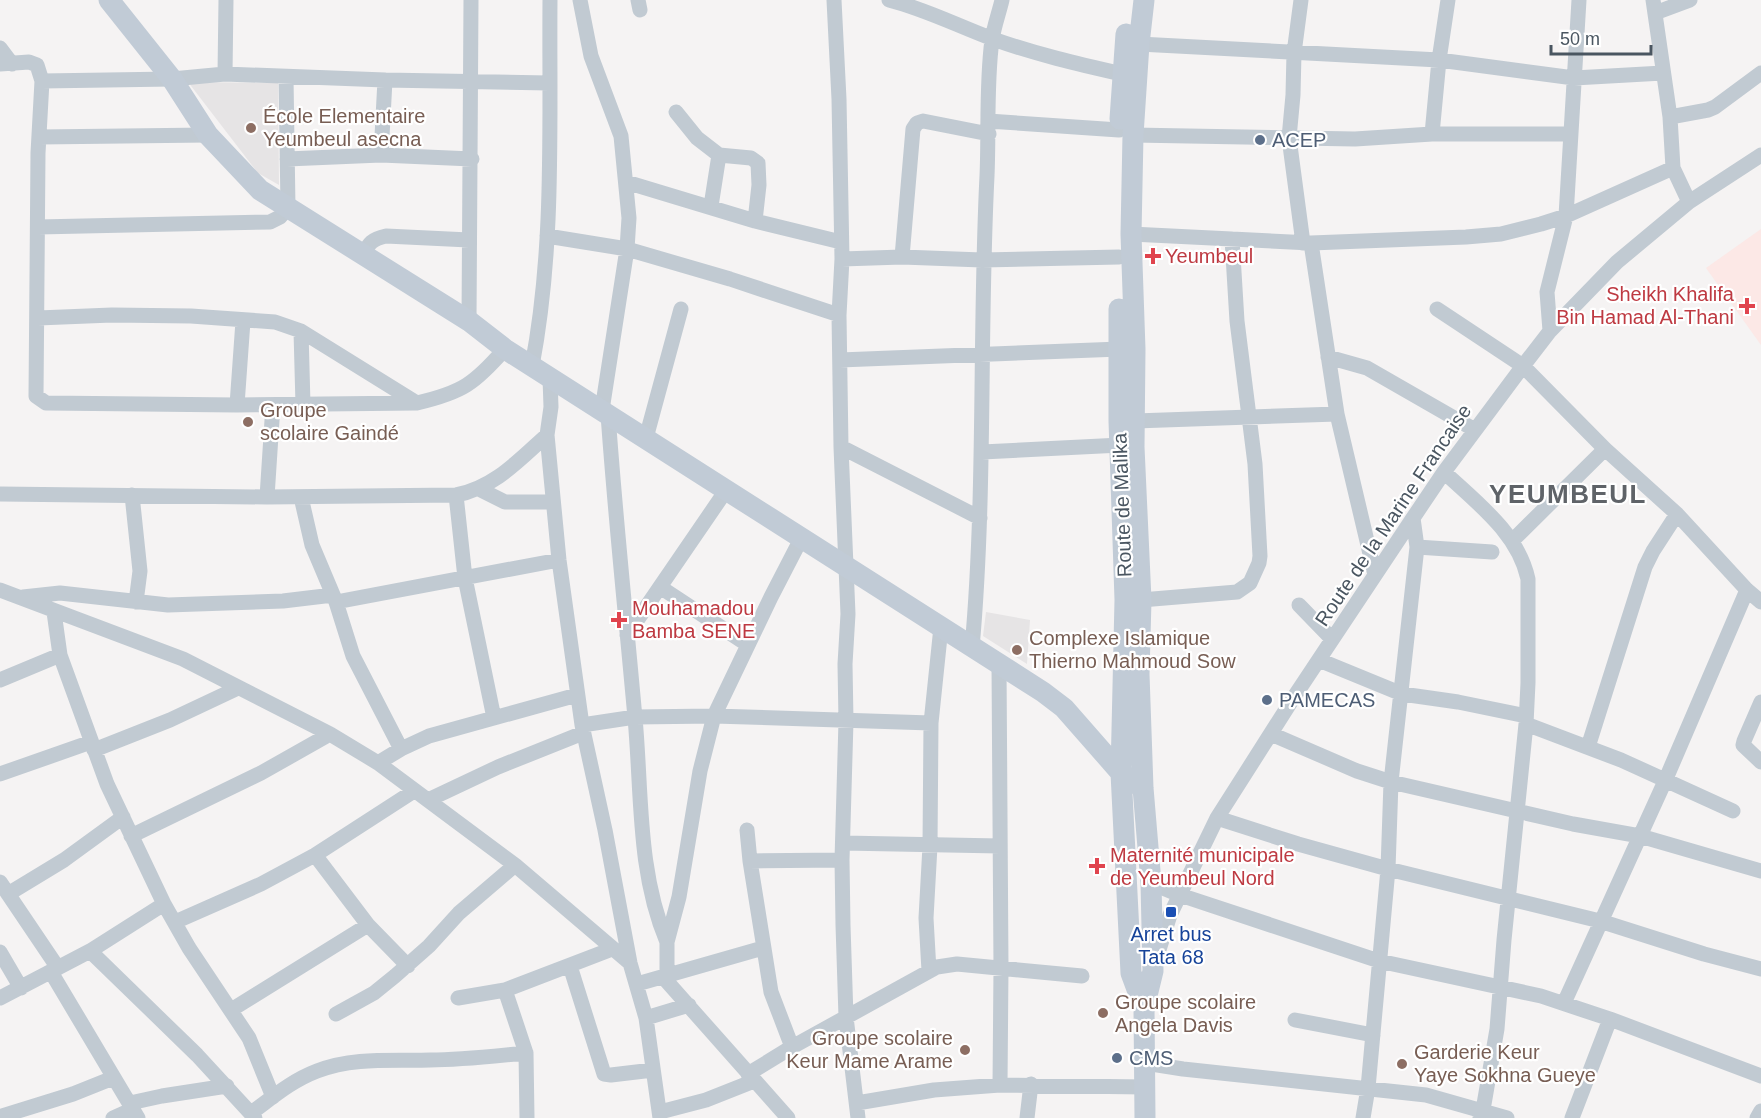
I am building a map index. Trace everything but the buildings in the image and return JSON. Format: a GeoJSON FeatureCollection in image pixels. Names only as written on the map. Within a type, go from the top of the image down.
{"type":"FeatureCollection","features":[{"type":"Feature","properties":{"kind":"main road"},"geometry":{"type":"LineString","coordinates":[[109,0],[172,79],[208,135],[260,190],[469,321],[505,349],[1043,692],[1064,708],[1121,773],[1143,788]]}},
{"type":"Feature","properties":{"kind":"main road","name":"Route de Malika"},"geometry":{"type":"LineString","coordinates":[[1130,0],[1122,74],[1131,234],[1134,421],[1141,600],[1143,788],[1151,883],[1153,972],[1144,1008],[1145,1118]]}},
{"type":"Feature","properties":{"kind":"main road","name":"Route de Malika"},"geometry":{"type":"LineString","coordinates":[[1144,0],[1126,132],[1119,257],[1125,600],[1121,773],[1131,974],[1144,1008]]}},
{"type":"Feature","properties":{"kind":"street"},"geometry":{"type":"LineString","coordinates":[[225,74],[226,0]]}},
{"type":"Feature","properties":{"kind":"street"},"geometry":{"type":"LineString","coordinates":[[469,321],[472,159],[471,0]]}},
{"type":"Feature","properties":{"kind":"street"},"geometry":{"type":"LineString","coordinates":[[532,366],[544,297],[547,236],[550,0]]}},
{"type":"Feature","properties":{"kind":"street"},"geometry":{"type":"LineString","coordinates":[[580,0],[594,65],[621,136],[626,182],[629,218],[627,249],[605,412],[635,717],[645,862],[654,908],[667,942]]}},
{"type":"Feature","properties":{"kind":"street"},"geometry":{"type":"LineString","coordinates":[[834,0],[839,99],[842,259],[839,315],[840,447],[848,614],[844,664],[846,721],[842,860],[846,1017],[858,1111],[934,1090],[1000,1084],[1145,1087]]}},
{"type":"Feature","properties":{"kind":"street"},"geometry":{"type":"LineString","coordinates":[[889,0],[917,8],[992,38],[1052,58],[1122,74]]}},
{"type":"Feature","properties":{"kind":"street"},"geometry":{"type":"LineString","coordinates":[[972,648],[978,584],[982,452],[982,260],[992,38],[1002,0]]}},
{"type":"Feature","properties":{"kind":"street"},"geometry":{"type":"LineString","coordinates":[[1301,0],[1294,53],[1289,138],[1337,414],[1375,575]]}},
{"type":"Feature","properties":{"kind":"street"},"geometry":{"type":"LineString","coordinates":[[1432,134],[1439,60],[1448,0]]}},
{"type":"Feature","properties":{"kind":"street"},"geometry":{"type":"LineString","coordinates":[[1550,331],[1548,284],[1566,216],[1579,0]]}},
{"type":"Feature","properties":{"kind":"street"},"geometry":{"type":"LineString","coordinates":[[1689,202],[1673,168],[1670,117],[1654,6],[1690,0]]}},
{"type":"Feature","properties":{"kind":"street"},"geometry":{"type":"LineString","coordinates":[[1139,44],[1439,60],[1574,78],[1663,73]]}},
{"type":"Feature","properties":{"kind":"street"},"geometry":{"type":"LineString","coordinates":[[0,48],[6,64],[28,62],[37,65],[42,81],[39,137],[36,396],[42,401],[46,403],[237,405],[417,403],[446,396],[467,387],[505,349]]}},
{"type":"Feature","properties":{"kind":"street"},"geometry":{"type":"LineString","coordinates":[[42,81],[172,79],[225,74],[549,83]]}},
{"type":"Feature","properties":{"kind":"street"},"geometry":{"type":"LineString","coordinates":[[1670,117],[1715,107],[1761,74]]}},
{"type":"Feature","properties":{"kind":"street"},"geometry":{"type":"LineString","coordinates":[[38,227],[270,222],[279,217],[288,208],[286,77]]}},
{"type":"Feature","properties":{"kind":"street"},"geometry":{"type":"LineString","coordinates":[[381,155],[385,80]]}},
{"type":"Feature","properties":{"kind":"street"},"geometry":{"type":"LineString","coordinates":[[676,112],[697,138],[719,155],[751,158],[758,163],[759,185],[755,221]]}},
{"type":"Feature","properties":{"kind":"street"},"geometry":{"type":"LineString","coordinates":[[902,257],[913,129],[917,123],[923,121],[988,127],[1289,138],[1355,139],[1432,134],[1571,134]]}},
{"type":"Feature","properties":{"kind":"street"},"geometry":{"type":"LineString","coordinates":[[39,137],[208,135]]}},
{"type":"Feature","properties":{"kind":"street"},"geometry":{"type":"LineString","coordinates":[[287,159],[381,155],[472,159]]}},
{"type":"Feature","properties":{"kind":"street"},"geometry":{"type":"LineString","coordinates":[[711,206],[719,155]]}},
{"type":"Feature","properties":{"kind":"street","name":"Route de la Marine Francaise"},"geometry":{"type":"LineString","coordinates":[[1153,972],[1170,915],[1217,818],[1332,639],[1475,429],[1550,331],[1617,262],[1689,202],[1761,155]]}},
{"type":"Feature","properties":{"kind":"street"},"geometry":{"type":"LineString","coordinates":[[1131,234],[1307,243],[1501,234],[1566,216],[1673,168]]}},
{"type":"Feature","properties":{"kind":"street"},"geometry":{"type":"LineString","coordinates":[[626,182],[755,221],[841,242]]}},
{"type":"Feature","properties":{"kind":"street"},"geometry":{"type":"LineString","coordinates":[[363,255],[369,243],[375,238],[386,236],[469,240]]}},
{"type":"Feature","properties":{"kind":"street"},"geometry":{"type":"LineString","coordinates":[[547,236],[627,249],[730,279],[839,315]]}},
{"type":"Feature","properties":{"kind":"street"},"geometry":{"type":"LineString","coordinates":[[1141,600],[1237,592],[1250,583],[1259,563],[1255,464],[1237,321],[1232,239]]}},
{"type":"Feature","properties":{"kind":"street"},"geometry":{"type":"LineString","coordinates":[[842,259],[902,257],[982,260],[1119,257]]}},
{"type":"Feature","properties":{"kind":"street"},"geometry":{"type":"LineString","coordinates":[[646,438],[681,309]]}},
{"type":"Feature","properties":{"kind":"street"},"geometry":{"type":"LineString","coordinates":[[1437,309],[1523,366],[1605,449],[1677,514],[1761,602]]}},
{"type":"Feature","properties":{"kind":"street"},"geometry":{"type":"LineString","coordinates":[[38,318],[112,315],[191,316],[275,322],[301,331],[417,403]]}},
{"type":"Feature","properties":{"kind":"street"},"geometry":{"type":"LineString","coordinates":[[237,405],[243,321]]}},
{"type":"Feature","properties":{"kind":"street"},"geometry":{"type":"LineString","coordinates":[[301,331],[303,405]]}},
{"type":"Feature","properties":{"kind":"street"},"geometry":{"type":"LineString","coordinates":[[840,360],[1120,349]]}},
{"type":"Feature","properties":{"kind":"street"},"geometry":{"type":"LineString","coordinates":[[1328,357],[1367,368],[1475,429]]}},
{"type":"Feature","properties":{"kind":"street"},"geometry":{"type":"LineString","coordinates":[[550,378],[551,407],[547,435],[552,502],[577,695],[630,963],[646,1018],[660,1115],[706,1100],[751,1077],[792,1047],[929,970],[957,964],[1082,976]]}},
{"type":"Feature","properties":{"kind":"street"},"geometry":{"type":"LineString","coordinates":[[267,497],[273,405]]}},
{"type":"Feature","properties":{"kind":"street"},"geometry":{"type":"LineString","coordinates":[[1134,421],[1248,419],[1337,414]]}},
{"type":"Feature","properties":{"kind":"street"},"geometry":{"type":"LineString","coordinates":[[2,491],[267,497],[456,495],[479,489],[503,474],[547,435]]}},
{"type":"Feature","properties":{"kind":"street"},"geometry":{"type":"LineString","coordinates":[[982,452],[1121,445]]}},
{"type":"Feature","properties":{"kind":"street"},"geometry":{"type":"LineString","coordinates":[[840,447],[980,518]]}},
{"type":"Feature","properties":{"kind":"street"},"geometry":{"type":"LineString","coordinates":[[1513,540],[1605,449]]}},
{"type":"Feature","properties":{"kind":"street"},"geometry":{"type":"LineString","coordinates":[[1444,472],[1513,540],[1525,564],[1528,579],[1526,720],[1495,1048],[1482,1114]]}},
{"type":"Feature","properties":{"kind":"street"},"geometry":{"type":"LineString","coordinates":[[479,489],[513,504],[552,502]]}},
{"type":"Feature","properties":{"kind":"street"},"geometry":{"type":"LineString","coordinates":[[627,635],[727,489]]}},
{"type":"Feature","properties":{"kind":"street"},"geometry":{"type":"LineString","coordinates":[[132,495],[140,571],[136,602]]}},
{"type":"Feature","properties":{"kind":"street"},"geometry":{"type":"LineString","coordinates":[[456,495],[465,578],[494,718]]}},
{"type":"Feature","properties":{"kind":"street"},"geometry":{"type":"LineString","coordinates":[[301,497],[312,545],[334,599],[353,656],[400,749]]}},
{"type":"Feature","properties":{"kind":"street"},"geometry":{"type":"LineString","coordinates":[[1588,747],[1645,567],[1677,514]]}},
{"type":"Feature","properties":{"kind":"street"},"geometry":{"type":"LineString","coordinates":[[1363,1118],[1368,1088],[1388,869],[1391,782],[1417,547],[1413,518]]}},
{"type":"Feature","properties":{"kind":"street"},"geometry":{"type":"LineString","coordinates":[[788,1118],[665,976],[667,942],[679,897],[699,781],[714,716],[802,537]]}},
{"type":"Feature","properties":{"kind":"street"},"geometry":{"type":"LineString","coordinates":[[1417,547],[1492,552]]}},
{"type":"Feature","properties":{"kind":"street"},"geometry":{"type":"LineString","coordinates":[[22,597],[60,593],[168,605],[334,599],[559,560]]}},
{"type":"Feature","properties":{"kind":"street"},"geometry":{"type":"LineString","coordinates":[[660,587],[748,645]]}},
{"type":"Feature","properties":{"kind":"street"},"geometry":{"type":"LineString","coordinates":[[0,590],[183,659],[330,734],[378,763],[515,865],[630,963]]}},
{"type":"Feature","properties":{"kind":"street"},"geometry":{"type":"LineString","coordinates":[[1564,1003],[1665,781],[1748,590]]}},
{"type":"Feature","properties":{"kind":"street"},"geometry":{"type":"LineString","coordinates":[[1299,606],[1332,639]]}},
{"type":"Feature","properties":{"kind":"street"},"geometry":{"type":"LineString","coordinates":[[54,612],[60,656],[92,746],[131,836],[164,904],[189,948],[249,1038],[273,1097]]}},
{"type":"Feature","properties":{"kind":"street"},"geometry":{"type":"LineString","coordinates":[[929,970],[926,918],[930,846],[931,723],[941,627]]}},
{"type":"Feature","properties":{"kind":"street"},"geometry":{"type":"LineString","coordinates":[[0,680],[60,656]]}},
{"type":"Feature","properties":{"kind":"street"},"geometry":{"type":"LineString","coordinates":[[1319,660],[1402,694],[1458,702],[1526,720],[1733,811]]}},
{"type":"Feature","properties":{"kind":"street"},"geometry":{"type":"LineString","coordinates":[[999,665],[1000,1084]]}},
{"type":"Feature","properties":{"kind":"street"},"geometry":{"type":"LineString","coordinates":[[0,774],[170,720],[238,688]]}},
{"type":"Feature","properties":{"kind":"street"},"geometry":{"type":"LineString","coordinates":[[378,763],[400,749],[429,736],[577,695]]}},
{"type":"Feature","properties":{"kind":"street"},"geometry":{"type":"LineString","coordinates":[[1761,702],[1743,746],[1761,762]]}},
{"type":"Feature","properties":{"kind":"street"},"geometry":{"type":"LineString","coordinates":[[428,800],[583,729],[635,717],[714,716],[931,723]]}},
{"type":"Feature","properties":{"kind":"street"},"geometry":{"type":"LineString","coordinates":[[131,836],[261,773],[330,734]]}},
{"type":"Feature","properties":{"kind":"street"},"geometry":{"type":"LineString","coordinates":[[1271,734],[1357,771],[1391,782],[1573,824],[1640,836],[1761,871]]}},
{"type":"Feature","properties":{"kind":"street"},"geometry":{"type":"LineString","coordinates":[[175,922],[261,884],[315,855],[414,791]]}},
{"type":"Feature","properties":{"kind":"street"},"geometry":{"type":"LineString","coordinates":[[123,817],[64,860],[4,888],[54,970],[113,1078],[134,1110]]}},
{"type":"Feature","properties":{"kind":"street"},"geometry":{"type":"LineString","coordinates":[[1217,818],[1388,869],[1600,921],[1704,954],[1761,969]]}},
{"type":"Feature","properties":{"kind":"street"},"geometry":{"type":"LineString","coordinates":[[747,830],[771,992],[792,1047]]}},
{"type":"Feature","properties":{"kind":"street"},"geometry":{"type":"LineString","coordinates":[[843,843],[1000,846]]}},
{"type":"Feature","properties":{"kind":"street"},"geometry":{"type":"LineString","coordinates":[[315,855],[368,924],[408,966]]}},
{"type":"Feature","properties":{"kind":"street"},"geometry":{"type":"LineString","coordinates":[[750,861],[842,860]]}},
{"type":"Feature","properties":{"kind":"street"},"geometry":{"type":"LineString","coordinates":[[336,1014],[374,993],[408,966],[459,913],[515,865]]}},
{"type":"Feature","properties":{"kind":"street"},"geometry":{"type":"LineString","coordinates":[[1151,883],[1180,895],[1379,961],[1500,986],[1564,1003],[1761,1076]]}},
{"type":"Feature","properties":{"kind":"street"},"geometry":{"type":"LineString","coordinates":[[0,998],[90,951],[164,904]]}},
{"type":"Feature","properties":{"kind":"street"},"geometry":{"type":"LineString","coordinates":[[231,1010],[368,924]]}},
{"type":"Feature","properties":{"kind":"street"},"geometry":{"type":"LineString","coordinates":[[637,984],[763,948]]}},
{"type":"Feature","properties":{"kind":"street"},"geometry":{"type":"LineString","coordinates":[[458,998],[505,990],[612,949]]}},
{"type":"Feature","properties":{"kind":"street"},"geometry":{"type":"LineString","coordinates":[[90,951],[227,1086],[253,1115],[284,1088],[316,1071],[355,1061],[432,1060],[526,1053]]}},
{"type":"Feature","properties":{"kind":"street"},"geometry":{"type":"LineString","coordinates":[[0,952],[21,988]]}},
{"type":"Feature","properties":{"kind":"street"},"geometry":{"type":"LineString","coordinates":[[570,966],[604,1074],[654,1070]]}},
{"type":"Feature","properties":{"kind":"street"},"geometry":{"type":"LineString","coordinates":[[505,990],[526,1053],[527,1118]]}},
{"type":"Feature","properties":{"kind":"street"},"geometry":{"type":"LineString","coordinates":[[646,1018],[689,1005]]}},
{"type":"Feature","properties":{"kind":"street"},"geometry":{"type":"LineString","coordinates":[[1572,1118],[1610,1019]]}},
{"type":"Feature","properties":{"kind":"street"},"geometry":{"type":"LineString","coordinates":[[1295,1020],[1372,1035]]}},
{"type":"Feature","properties":{"kind":"street"},"geometry":{"type":"LineString","coordinates":[[1145,1063],[1193,1071],[1425,1095],[1482,1114],[1507,1118]]}},
{"type":"Feature","properties":{"kind":"street"},"geometry":{"type":"LineString","coordinates":[[1,1115],[73,1094],[113,1078]]}},
{"type":"Feature","properties":{"kind":"street"},"geometry":{"type":"LineString","coordinates":[[1027,1118],[1031,1084]]}},
{"type":"Feature","properties":{"kind":"street"},"geometry":{"type":"LineString","coordinates":[[113,1118],[162,1096],[227,1086]]}},
{"type":"Feature","properties":{"kind":"street"},"geometry":{"type":"LineString","coordinates":[[1757,1118],[1761,1111]]}},
{"type":"Feature","properties":{"kind":"shaded area","name":"École Elementaire Yeumbeul asecna"},"geometry":{"type":"Polygon","coordinates":[[[188,82],[278,83],[279,185],[258,173],[188,82]]]}},
{"type":"Feature","properties":{"kind":"shaded area","name":"Sheikh Khalifa Bin Hamad Al-Thani"},"geometry":{"type":"Polygon","coordinates":[[[1761,229],[1761,345],[1706,268],[1761,229]]]}},
{"type":"Feature","properties":{"kind":"shaded area","name":"Complexe Islamique Thierno Mahmoud Sow"},"geometry":{"type":"Polygon","coordinates":[[[986,612],[1030,620],[1027,664],[983,636],[986,612]]]}},
{"type":"Feature","properties":{"kind":"place","name":"École Elementaire Yeumbeul asecna"},"geometry":{"type":"Point","coordinates":[251,128]}},
{"type":"Feature","properties":{"kind":"place","name":"ACEP"},"geometry":{"type":"Point","coordinates":[1260,140]}},
{"type":"Feature","properties":{"kind":"place","name":"Yeumbeul"},"geometry":{"type":"Point","coordinates":[1153,256]}},
{"type":"Feature","properties":{"kind":"place","name":"Sheikh Khalifa Bin Hamad Al-Thani"},"geometry":{"type":"Point","coordinates":[1747,306]}},
{"type":"Feature","properties":{"kind":"place","name":"Groupe scolaire Gaindé"},"geometry":{"type":"Point","coordinates":[248,422]}},
{"type":"Feature","properties":{"kind":"place","name":"Mouhamadou Bamba SENE"},"geometry":{"type":"Point","coordinates":[619,620]}},
{"type":"Feature","properties":{"kind":"place","name":"Complexe Islamique Thierno Mahmoud Sow"},"geometry":{"type":"Point","coordinates":[1017,650]}},
{"type":"Feature","properties":{"kind":"place","name":"PAMECAS"},"geometry":{"type":"Point","coordinates":[1267,700]}},
{"type":"Feature","properties":{"kind":"place","name":"Maternité municipale de Yeumbeul Nord"},"geometry":{"type":"Point","coordinates":[1097,866]}},
{"type":"Feature","properties":{"kind":"place","name":"Arret bus Tata 68"},"geometry":{"type":"Point","coordinates":[1171,912]}},
{"type":"Feature","properties":{"kind":"place","name":"Groupe scolaire Angela Davis"},"geometry":{"type":"Point","coordinates":[1103,1013]}},
{"type":"Feature","properties":{"kind":"place","name":"Groupe scolaire Keur Mame Arame"},"geometry":{"type":"Point","coordinates":[965,1050]}},
{"type":"Feature","properties":{"kind":"place","name":"CMS"},"geometry":{"type":"Point","coordinates":[1117,1058]}},
{"type":"Feature","properties":{"kind":"place","name":"Garderie Keur Yaye Sokhna Gueye"},"geometry":{"type":"Point","coordinates":[1402,1064]}},
{"type":"Feature","properties":{"kind":"district","name":"YEUMBEUL"},"geometry":{"type":"Point","coordinates":[1568,494]}}]}
